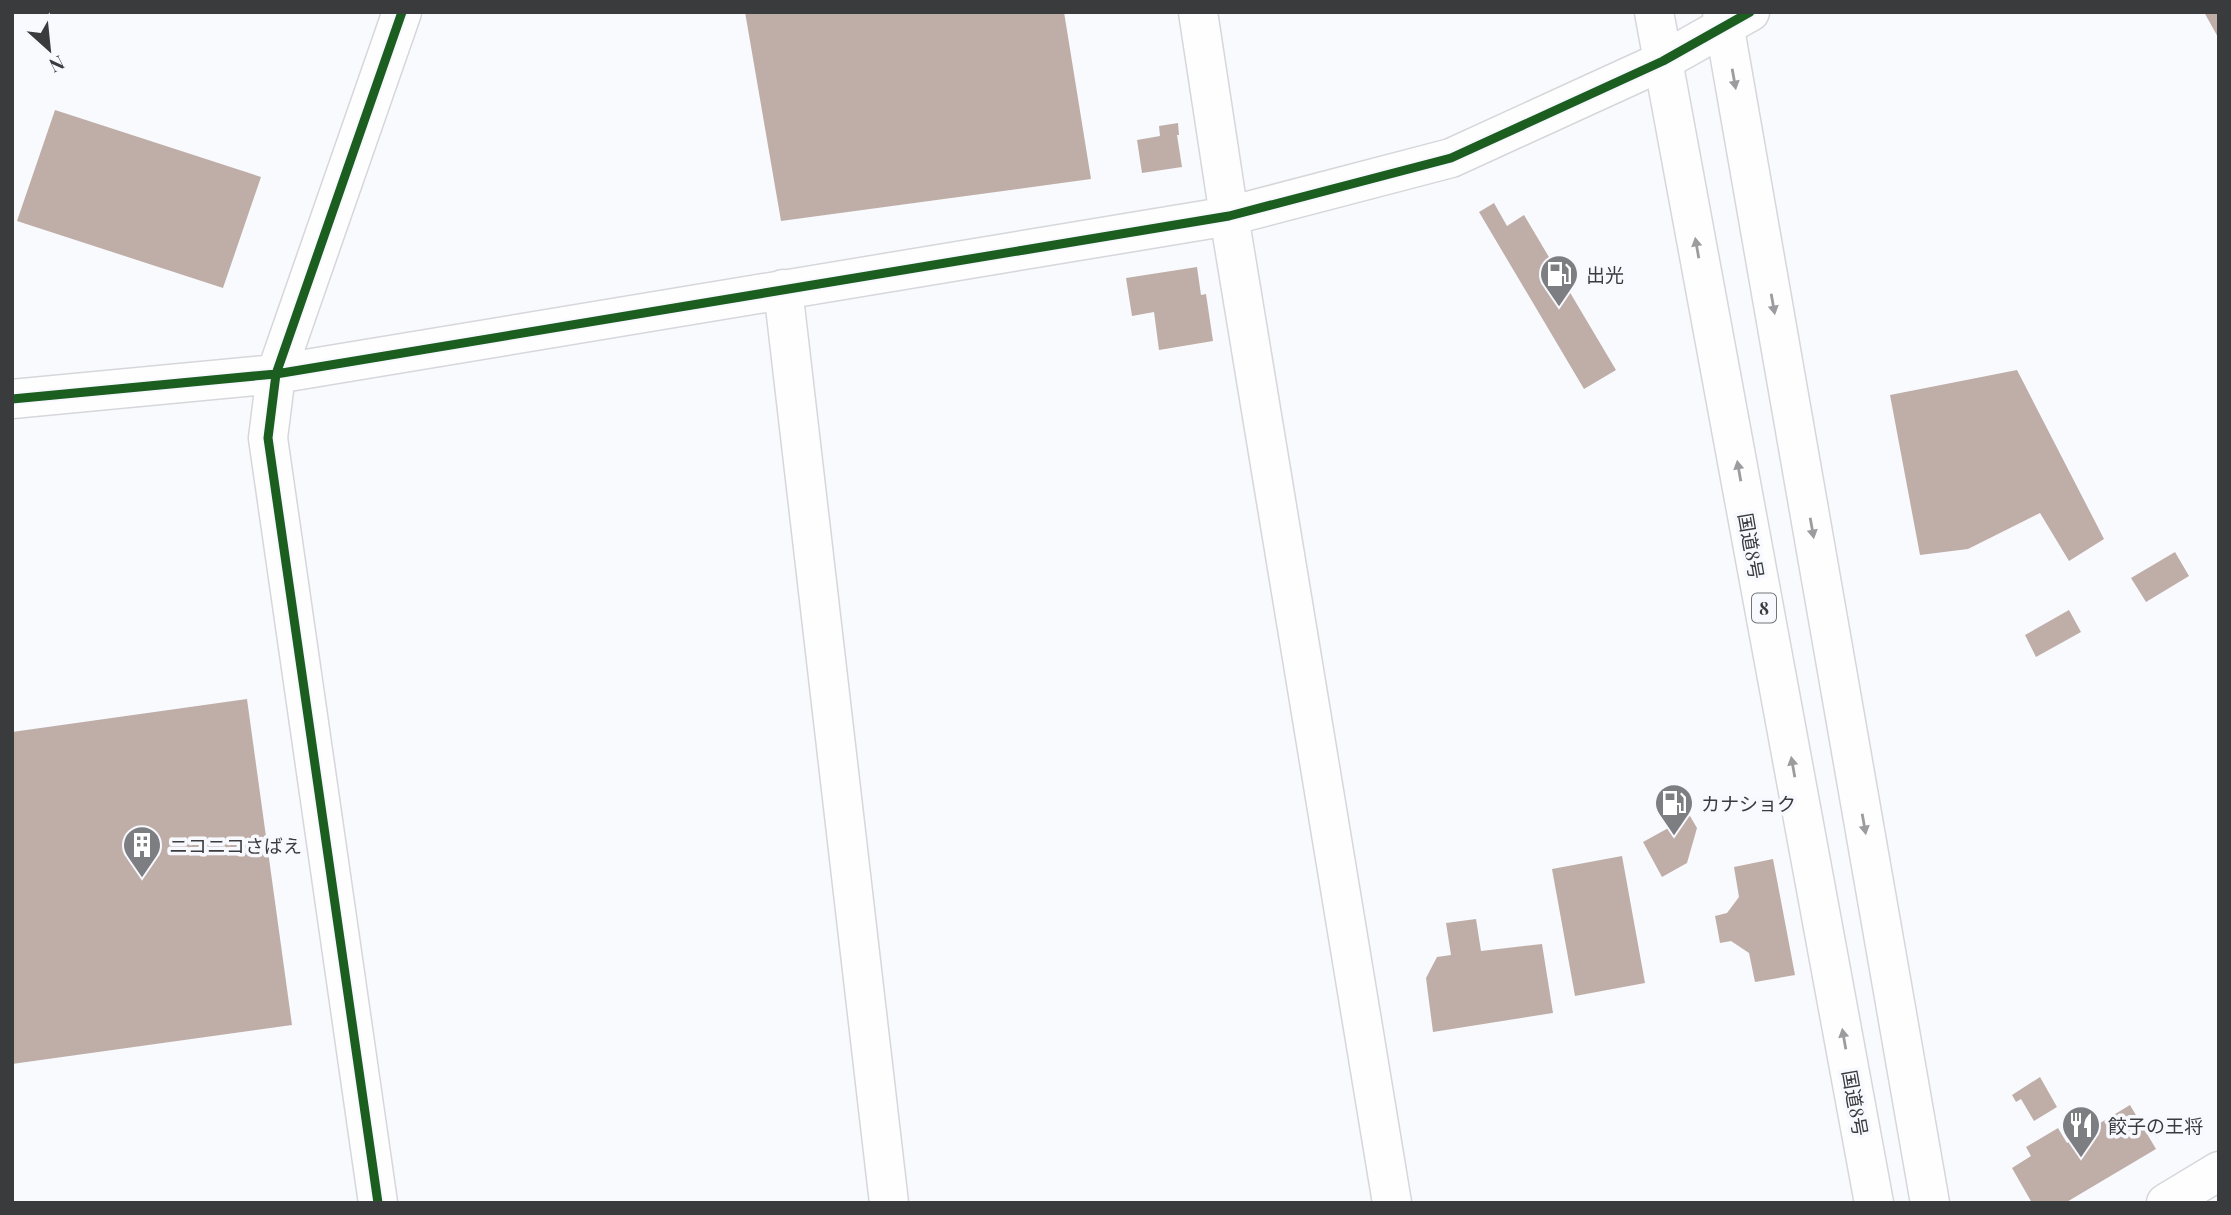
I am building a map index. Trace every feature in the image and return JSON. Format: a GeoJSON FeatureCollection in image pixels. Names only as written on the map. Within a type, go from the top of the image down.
{"type":"FeatureCollection","features":[{"type":"Feature","properties":{"kind":"main road"},"geometry":{"type":"LineString","coordinates":[[377,1203],[268,438],[276,374],[402,12]]}},
{"type":"Feature","properties":{"kind":"main road"},"geometry":{"type":"LineString","coordinates":[[1198,12],[1229,216],[1392,1203]]}},
{"type":"Feature","properties":{"kind":"main road","name":"国道8号"},"geometry":{"type":"LineString","coordinates":[[1654,12],[1874,1203]]}},
{"type":"Feature","properties":{"kind":"main road"},"geometry":{"type":"LineString","coordinates":[[12,398],[276,374],[1229,216],[1451,158],[1663,61],[1732,17],[1930,1203]]}},
{"type":"Feature","properties":{"kind":"main road"},"geometry":{"type":"LineString","coordinates":[[783,289],[889,1203]]}},
{"type":"Feature","properties":{"kind":"main road"},"geometry":{"type":"LineString","coordinates":[[2166,1203],[2219,1171]]}},
{"type":"Feature","properties":{"kind":"building"},"geometry":{"type":"Polygon","coordinates":[[[745,12],[1064,12],[1091,179],[781,221],[745,12]]]}},
{"type":"Feature","properties":{"kind":"building"},"geometry":{"type":"Polygon","coordinates":[[[2204,12],[2219,12],[2219,39],[2204,12]]]}},
{"type":"Feature","properties":{"kind":"building"},"geometry":{"type":"Polygon","coordinates":[[[55,110],[261,177],[223,288],[17,221],[55,110]]]}},
{"type":"Feature","properties":{"kind":"building"},"geometry":{"type":"Polygon","coordinates":[[[1178,123],[1182,167],[1142,173],[1137,140],[1160,136],[1159,126],[1178,123]]]}},
{"type":"Feature","properties":{"kind":"building"},"geometry":{"type":"Polygon","coordinates":[[[1494,203],[1507,226],[1524,215],[1616,370],[1584,389],[1479,212],[1494,203]]]}},
{"type":"Feature","properties":{"kind":"building"},"geometry":{"type":"Polygon","coordinates":[[[1197,267],[1201,295],[1206,294],[1213,341],[1159,350],[1154,312],[1132,316],[1126,278],[1197,267]]]}},
{"type":"Feature","properties":{"kind":"building"},"geometry":{"type":"Polygon","coordinates":[[[2017,370],[2104,539],[2069,561],[2040,513],[1968,549],[1920,555],[1890,395],[2017,370]]]}},
{"type":"Feature","properties":{"kind":"building"},"geometry":{"type":"Polygon","coordinates":[[[2175,552],[2189,576],[2146,602],[2131,578],[2175,552]]]}},
{"type":"Feature","properties":{"kind":"building"},"geometry":{"type":"Polygon","coordinates":[[[2069,610],[2081,632],[2036,657],[2025,635],[2069,610]]]}},
{"type":"Feature","properties":{"kind":"building","name":"ニコニコさばえ"},"geometry":{"type":"Polygon","coordinates":[[[247,699],[292,1025],[12,1064],[12,732],[247,699]]]}},
{"type":"Feature","properties":{"kind":"building"},"geometry":{"type":"Polygon","coordinates":[[[1690,816],[1697,828],[1687,863],[1662,877],[1643,842],[1690,816]]]}},
{"type":"Feature","properties":{"kind":"building"},"geometry":{"type":"Polygon","coordinates":[[[1622,856],[1645,983],[1575,996],[1552,869],[1622,856]]]}},
{"type":"Feature","properties":{"kind":"building"},"geometry":{"type":"Polygon","coordinates":[[[1773,859],[1795,975],[1755,982],[1749,953],[1731,941],[1720,943],[1715,916],[1727,913],[1739,897],[1734,867],[1773,859]]]}},
{"type":"Feature","properties":{"kind":"building"},"geometry":{"type":"Polygon","coordinates":[[[1476,919],[1481,951],[1542,944],[1553,1013],[1433,1032],[1426,978],[1437,957],[1451,955],[1446,923],[1476,919]]]}},
{"type":"Feature","properties":{"kind":"building"},"geometry":{"type":"Polygon","coordinates":[[[2040,1077],[2057,1107],[2034,1121],[2021,1099],[2016,1102],[2012,1095],[2040,1077]]]}},
{"type":"Feature","properties":{"kind":"building"},"geometry":{"type":"Polygon","coordinates":[[[2130,1105],[2156,1149],[2065,1203],[2032,1203],[2012,1168],[2031,1156],[2026,1147],[2058,1128],[2067,1143],[2130,1105]]]}},
{"type":"Feature","properties":{"kind":"cycle path"},"geometry":{"type":"LineString","coordinates":[[378,1203],[268,438],[276,374],[402,12]]}},
{"type":"Feature","properties":{"kind":"cycle path"},"geometry":{"type":"LineString","coordinates":[[12,399],[276,374],[1229,216],[1451,158],[1663,61],[1750,12]]}},
{"type":"Feature","properties":{"kind":"place","name":"出光"},"geometry":{"type":"Point","coordinates":[1559,308]}},
{"type":"Feature","properties":{"kind":"place","name":"カナショク"},"geometry":{"type":"Point","coordinates":[1674,837]}},
{"type":"Feature","properties":{"kind":"place","name":"ニコニコさばえ"},"geometry":{"type":"Point","coordinates":[142,879]}},
{"type":"Feature","properties":{"kind":"place","name":"餃子の王将"},"geometry":{"type":"Point","coordinates":[2081,1159]}}]}
